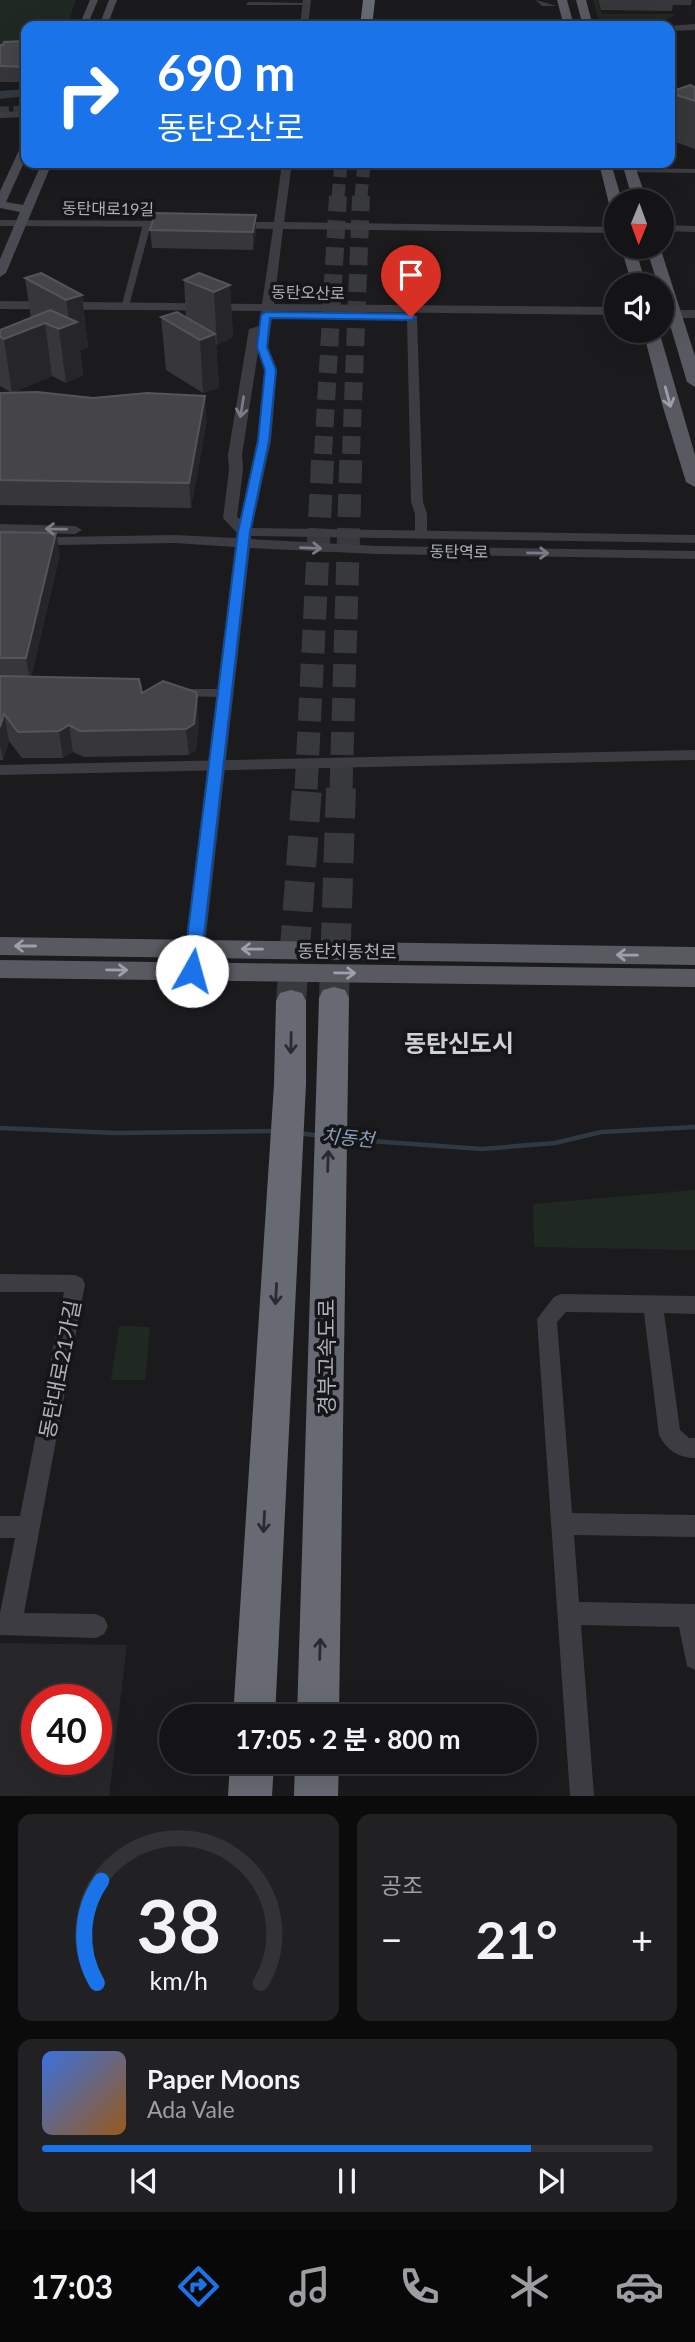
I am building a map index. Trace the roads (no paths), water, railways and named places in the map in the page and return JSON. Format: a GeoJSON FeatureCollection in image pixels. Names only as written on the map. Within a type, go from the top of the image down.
{"type":"FeatureCollection","features":[{"type":"Feature","properties":{"kind":"highway","name":"경부고속도로"},"geometry":{"type":"LineString","coordinates":[[318,1704],[324,1528],[326,1229],[334,998]]}},
{"type":"Feature","properties":{"kind":"highway"},"geometry":{"type":"LineString","coordinates":[[255,1704],[290,1084],[291,1002]]}},
{"type":"Feature","properties":{"kind":"highway"},"geometry":{"type":"LineString","coordinates":[[250,1796],[251,1774]]}},
{"type":"Feature","properties":{"kind":"highway"},"geometry":{"type":"LineString","coordinates":[[316,1796],[317,1774]]}},
{"type":"Feature","properties":{"kind":"main road"},"geometry":{"type":"LineString","coordinates":[[85,21],[94,0]]}},
{"type":"Feature","properties":{"kind":"main road"},"geometry":{"type":"LineString","coordinates":[[105,21],[113,0]]}},
{"type":"Feature","properties":{"kind":"main road"},"geometry":{"type":"LineString","coordinates":[[581,0],[587,21]]}},
{"type":"Feature","properties":{"kind":"main road"},"geometry":{"type":"LineString","coordinates":[[558,3],[567,21]]}},
{"type":"Feature","properties":{"kind":"main road"},"geometry":{"type":"LineString","coordinates":[[21,157],[0,204],[14,209],[27,208]]}},
{"type":"Feature","properties":{"kind":"main road"},"geometry":{"type":"LineString","coordinates":[[0,273],[45,168]]}},
{"type":"Feature","properties":{"kind":"main road"},"geometry":{"type":"LineString","coordinates":[[606,168],[612,189]]}},
{"type":"Feature","properties":{"kind":"main road"},"geometry":{"type":"LineString","coordinates":[[630,168],[636,189]]}},
{"type":"Feature","properties":{"kind":"main road"},"geometry":{"type":"LineString","coordinates":[[674,329],[695,382]]}},
{"type":"Feature","properties":{"kind":"main road"},"geometry":{"type":"LineString","coordinates":[[654,343],[695,482]]}},
{"type":"Feature","properties":{"kind":"main road","name":"동탄치동천로"},"geometry":{"type":"LineString","coordinates":[[0,946],[193,960],[695,978]]}},
{"type":"Feature","properties":{"kind":"main road","name":"동탄치동천로"},"geometry":{"type":"LineString","coordinates":[[0,969],[193,960],[695,956]]}},
{"type":"Feature","properties":{"kind":"street"},"geometry":{"type":"LineString","coordinates":[[540,0],[544,5],[558,3]]}},
{"type":"Feature","properties":{"kind":"street"},"geometry":{"type":"LineString","coordinates":[[247,5],[306,2],[304,21]]}},
{"type":"Feature","properties":{"kind":"street"},"geometry":{"type":"LineString","coordinates":[[675,28],[695,27]]}},
{"type":"Feature","properties":{"kind":"street"},"geometry":{"type":"LineString","coordinates":[[0,106],[21,109]]}},
{"type":"Feature","properties":{"kind":"street"},"geometry":{"type":"LineString","coordinates":[[0,106],[5,109],[0,114]]}},
{"type":"Feature","properties":{"kind":"street"},"geometry":{"type":"LineString","coordinates":[[0,114],[21,110]]}},
{"type":"Feature","properties":{"kind":"street"},"geometry":{"type":"LineString","coordinates":[[243,538],[230,518],[235,455],[286,168]]}},
{"type":"Feature","properties":{"kind":"street"},"geometry":{"type":"LineString","coordinates":[[655,168],[695,171]]}},
{"type":"Feature","properties":{"kind":"street","name":"동탄대로19길"},"geometry":{"type":"LineString","coordinates":[[0,223],[185,225]]}},
{"type":"Feature","properties":{"kind":"street"},"geometry":{"type":"LineString","coordinates":[[124,306],[148,224]]}},
{"type":"Feature","properties":{"kind":"street"},"geometry":{"type":"LineString","coordinates":[[223,225],[604,229]]}},
{"type":"Feature","properties":{"kind":"street"},"geometry":{"type":"LineString","coordinates":[[674,228],[695,229]]}},
{"type":"Feature","properties":{"kind":"street","name":"동탄오산로"},"geometry":{"type":"LineString","coordinates":[[0,305],[32,310],[263,308],[411,317],[604,318]]}},
{"type":"Feature","properties":{"kind":"street","name":"동탄오산로"},"geometry":{"type":"LineString","coordinates":[[0,314],[124,306],[604,311]]}},
{"type":"Feature","properties":{"kind":"street"},"geometry":{"type":"LineString","coordinates":[[193,960],[243,538],[264,441],[271,370],[262,347],[263,308]]}},
{"type":"Feature","properties":{"kind":"street"},"geometry":{"type":"LineString","coordinates":[[674,314],[695,314]]}},
{"type":"Feature","properties":{"kind":"street"},"geometry":{"type":"LineString","coordinates":[[411,317],[417,502],[421,514],[421,534]]}},
{"type":"Feature","properties":{"kind":"street"},"geometry":{"type":"LineString","coordinates":[[234,487],[253,487]]}},
{"type":"Feature","properties":{"kind":"street"},"geometry":{"type":"LineString","coordinates":[[0,528],[174,536]]}},
{"type":"Feature","properties":{"kind":"street","name":"동탄역로"},"geometry":{"type":"LineString","coordinates":[[174,536],[207,532],[243,538],[377,550],[695,555]]}},
{"type":"Feature","properties":{"kind":"street","name":"동탄역로"},"geometry":{"type":"LineString","coordinates":[[0,542],[174,536],[243,538],[421,534],[695,539]]}},
{"type":"Feature","properties":{"kind":"street"},"geometry":{"type":"LineString","coordinates":[[161,692],[225,693]]}},
{"type":"Feature","properties":{"kind":"street"},"geometry":{"type":"LineString","coordinates":[[0,769],[695,755]]}},
{"type":"Feature","properties":{"kind":"street","name":"동탄대로21가길"},"geometry":{"type":"LineString","coordinates":[[0,1283],[75,1284],[29,1527],[5,1624]]}},
{"type":"Feature","properties":{"kind":"street"},"geometry":{"type":"LineString","coordinates":[[582,1796],[547,1319],[561,1303],[695,1305]]}},
{"type":"Feature","properties":{"kind":"street"},"geometry":{"type":"LineString","coordinates":[[653,1305],[670,1435],[685,1448],[695,1448]]}},
{"type":"Feature","properties":{"kind":"street"},"geometry":{"type":"LineString","coordinates":[[562,1524],[695,1526]]}},
{"type":"Feature","properties":{"kind":"street"},"geometry":{"type":"LineString","coordinates":[[0,1527],[29,1527]]}},
{"type":"Feature","properties":{"kind":"street"},"geometry":{"type":"LineString","coordinates":[[568,1613],[692,1616],[695,1658]]}},
{"type":"Feature","properties":{"kind":"street"},"geometry":{"type":"LineString","coordinates":[[5,1624],[96,1626]]}},
{"type":"Feature","properties":{"kind":"waterway"},"geometry":{"type":"LineString","coordinates":[[0,95],[21,93]]}},
{"type":"Feature","properties":{"kind":"waterway","name":"치동천"},"geometry":{"type":"LineString","coordinates":[[343,1139],[482,1149],[555,1143],[601,1132],[695,1127]]}},
{"type":"Feature","properties":{"kind":"waterway","name":"치동천"},"geometry":{"type":"LineString","coordinates":[[0,1128],[116,1133],[275,1131]]}},
{"type":"Feature","properties":{"kind":"waterway","name":"치동천"},"geometry":{"type":"LineString","coordinates":[[298,1133],[321,1136]]}},
{"type":"Feature","properties":{"kind":"tunnel"},"geometry":{"type":"LineString","coordinates":[[0,111],[21,110]]}},
{"type":"Feature","properties":{"kind":"tunnel"},"geometry":{"type":"LineString","coordinates":[[338,197],[341,168]]}},
{"type":"Feature","properties":{"kind":"tunnel"},"geometry":{"type":"LineString","coordinates":[[361,197],[364,168]]}},
{"type":"Feature","properties":{"kind":"tunnel"},"geometry":{"type":"LineString","coordinates":[[323,454],[338,196]]}},
{"type":"Feature","properties":{"kind":"tunnel"},"geometry":{"type":"LineString","coordinates":[[351,454],[361,196]]}},
{"type":"Feature","properties":{"kind":"tunnel"},"geometry":{"type":"LineString","coordinates":[[306,789],[323,452]]}},
{"type":"Feature","properties":{"kind":"tunnel"},"geometry":{"type":"LineString","coordinates":[[341,789],[351,452]]}},
{"type":"Feature","properties":{"kind":"tunnel"},"geometry":{"type":"LineString","coordinates":[[291,1001],[307,787]]}},
{"type":"Feature","properties":{"kind":"tunnel"},"geometry":{"type":"LineString","coordinates":[[334,998],[341,787]]}},
{"type":"Feature","properties":{"kind":"district","name":"동탄신도시"},"geometry":{"type":"Point","coordinates":[459,1042]}}]}
